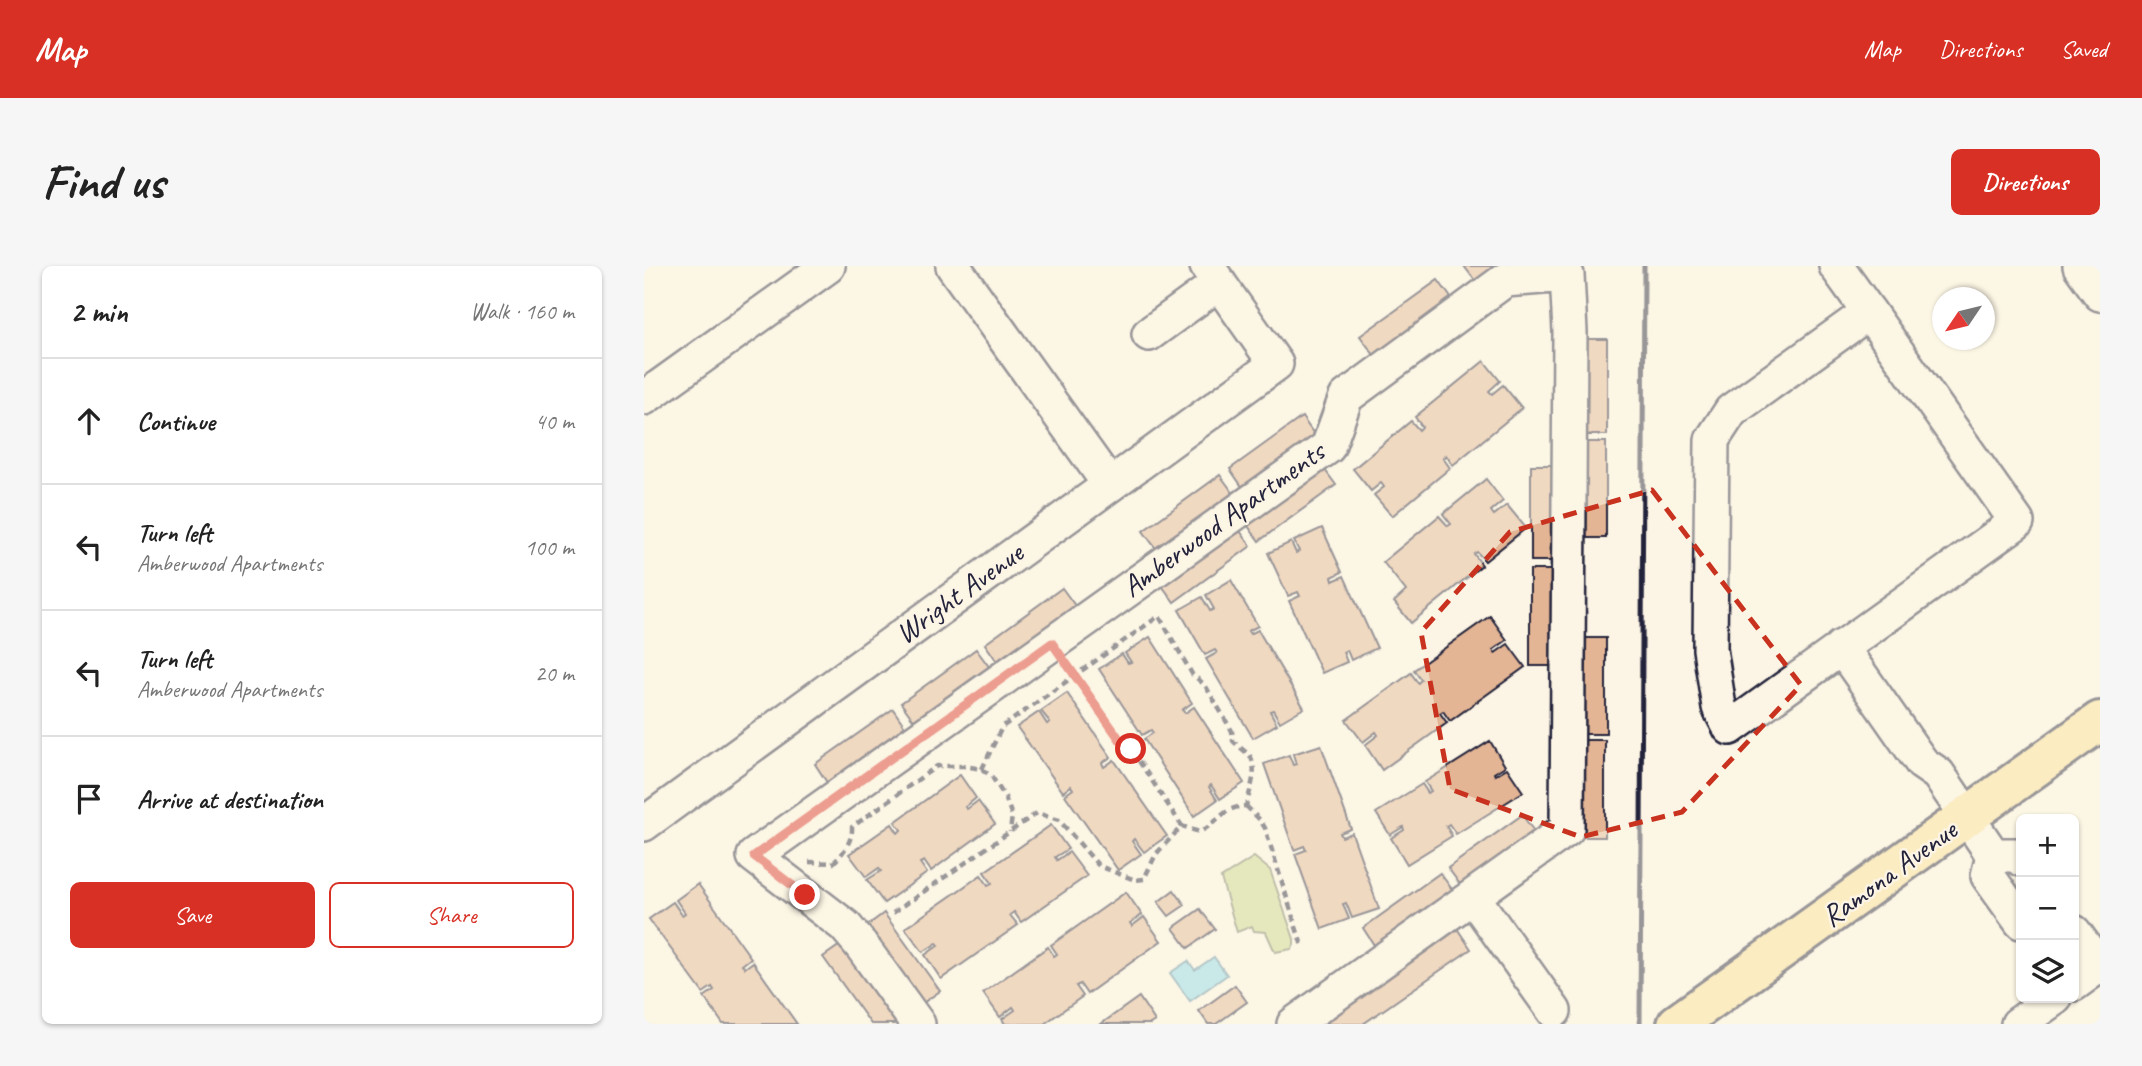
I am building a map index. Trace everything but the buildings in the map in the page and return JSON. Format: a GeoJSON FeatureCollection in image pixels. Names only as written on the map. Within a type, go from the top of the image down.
{"type":"FeatureCollection","features":[{"type":"Feature","properties":{"kind":"main road","name":"Ramona Avenue"},"geometry":{"type":"LineString","coordinates":[[1677,1024],[2100,721]]}},
{"type":"Feature","properties":{"kind":"street"},"geometry":{"type":"LineString","coordinates":[[644,398],[828,266]]}},
{"type":"Feature","properties":{"kind":"street"},"geometry":{"type":"LineString","coordinates":[[953,266],[1109,484]]}},
{"type":"Feature","properties":{"kind":"street"},"geometry":{"type":"LineString","coordinates":[[1836,266],[1869,312],[2017,522],[1730,728],[1719,706],[1710,649],[1712,440],[1731,411],[1869,312]]}},
{"type":"Feature","properties":{"kind":"street"},"geometry":{"type":"LineString","coordinates":[[2080,266],[2100,294]]}},
{"type":"Feature","properties":{"kind":"street"},"geometry":{"type":"LineString","coordinates":[[1149,334],[1213,274]]}},
{"type":"Feature","properties":{"kind":"street","name":"Wright Avenue"},"geometry":{"type":"LineString","coordinates":[[644,824],[1276,364],[1213,274]]}},
{"type":"Feature","properties":{"kind":"street","name":"Amberwood Apartments"},"geometry":{"type":"LineString","coordinates":[[918,1024],[845,926],[748,850],[1052,643],[1328,447],[1346,397],[1505,281],[1567,275],[1570,332],[1567,829],[1294,1024]]}},
{"type":"Feature","properties":{"kind":"street"},"geometry":{"type":"LineString","coordinates":[[1849,642],[1922,763],[1938,774],[1966,816],[2007,857],[1988,876],[2016,915]]}},
{"type":"Feature","properties":{"kind":"street"},"geometry":{"type":"LineString","coordinates":[[1473,897],[1554,1011]]}},
{"type":"Feature","properties":{"kind":"street"},"geometry":{"type":"LineString","coordinates":[[2077,940],[2091,972]]}},
{"type":"Feature","properties":{"kind":"street"},"geometry":{"type":"LineString","coordinates":[[2018,1024],[2048,1003]]}},
{"type":"Feature","properties":{"kind":"path"},"geometry":{"type":"LineString","coordinates":[[982,769],[1002,727],[1159,616],[1192,674],[1205,684],[1232,731],[1233,741],[1250,757],[1253,775],[1246,806]]}},
{"type":"Feature","properties":{"kind":"path"},"geometry":{"type":"LineString","coordinates":[[1052,643],[1123,744],[1131,749],[1182,826],[1199,832],[1210,827],[1222,813],[1234,807],[1246,806],[1260,820],[1265,828],[1302,946]]}},
{"type":"Feature","properties":{"kind":"path"},"geometry":{"type":"LineString","coordinates":[[803,861],[833,863],[840,857],[852,835],[852,827],[937,766],[982,769],[992,778],[1005,797],[1012,816],[1010,833]]}},
{"type":"Feature","properties":{"kind":"path"},"geometry":{"type":"LineString","coordinates":[[893,913],[1037,813],[1059,820],[1099,866],[1135,880],[1144,879],[1156,854],[1182,826]]}},
{"type":"Feature","properties":{"kind":"highlighted area"},"geometry":{"type":"Polygon","coordinates":[[[1652,490],[1801,685],[1682,812],[1581,837],[1450,789],[1421,632],[1510,532],[1652,490]]]}},
{"type":"Feature","properties":{"kind":"green space"},"geometry":{"type":"Polygon","coordinates":[[[1254,857],[1270,870],[1294,939],[1291,949],[1275,952],[1266,932],[1254,931],[1252,926],[1237,932],[1221,878],[1254,857]]]}},
{"type":"Feature","properties":{"kind":"water"},"geometry":{"type":"Polygon","coordinates":[[[1214,957],[1227,975],[1190,1001],[1170,973],[1188,961],[1195,970],[1214,957]]]}},
{"type":"Feature","properties":{"kind":"railway"},"geometry":{"type":"LineString","coordinates":[[1640,1024],[1644,266]]}},
{"type":"Feature","properties":{"kind":"route"},"geometry":{"type":"LineString","coordinates":[[805,895],[754,856],[1052,643],[1123,744],[1131,749]]}}]}
